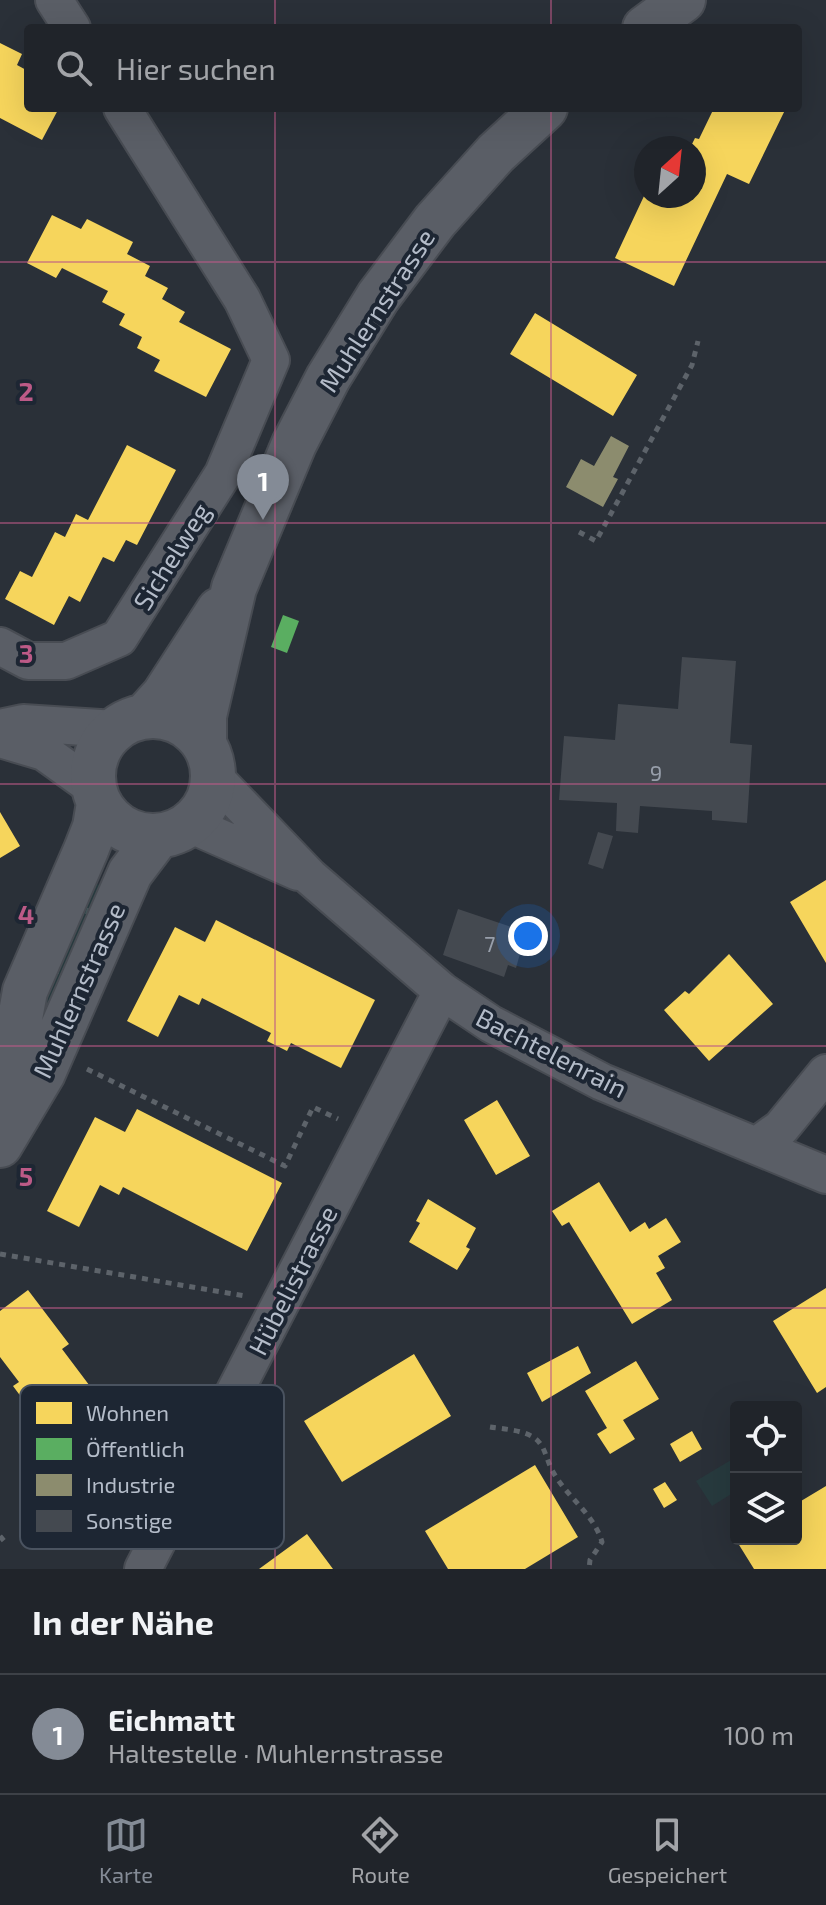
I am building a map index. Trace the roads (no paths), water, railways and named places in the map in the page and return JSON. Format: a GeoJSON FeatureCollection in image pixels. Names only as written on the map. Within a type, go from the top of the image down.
{"type":"FeatureCollection","features":[{"type":"Feature","properties":{"kind":"street"},"geometry":{"type":"LineString","coordinates":[[54,0],[69,24]]}},
{"type":"Feature","properties":{"kind":"street"},"geometry":{"type":"LineString","coordinates":[[650,24],[683,0]]}},
{"type":"Feature","properties":{"kind":"street","name":"Sichelweg"},"geometry":{"type":"LineString","coordinates":[[0,646],[28,661],[66,661],[119,638],[223,474],[271,360],[242,299],[125,112]]}},
{"type":"Feature","properties":{"kind":"street","name":"Muhlernstrasse"},"geometry":{"type":"LineString","coordinates":[[0,1145],[43,1073],[130,873],[173,830],[206,805],[209,760],[204,716],[234,588],[294,444],[353,334],[435,221],[496,153],[541,112]]}},
{"type":"Feature","properties":{"kind":"street","name":"Muhlernstrasse"},"geometry":{"type":"LineString","coordinates":[[0,1129],[25,991],[95,827],[97,796],[93,771],[96,756],[104,741],[164,695],[234,588]]}},
{"type":"Feature","properties":{"kind":"street"},"geometry":{"type":"LineString","coordinates":[[0,728],[23,723],[130,722],[166,717],[181,722],[209,760]]}},
{"type":"Feature","properties":{"kind":"street"},"geometry":{"type":"LineString","coordinates":[[0,739],[44,752],[97,796],[110,818],[124,828],[140,834],[173,830]]}},
{"type":"Feature","properties":{"kind":"street","name":"Bachtelenrain"},"geometry":{"type":"LineString","coordinates":[[209,760],[310,877],[442,991],[491,1024],[602,1082],[826,1175]]}},
{"type":"Feature","properties":{"kind":"street","name":"Bachtelenrain"},"geometry":{"type":"LineString","coordinates":[[173,830],[310,877]]}},
{"type":"Feature","properties":{"kind":"street","name":"Hübelistrasse"},"geometry":{"type":"LineString","coordinates":[[238,1385],[442,991]]}},
{"type":"Feature","properties":{"kind":"street"},"geometry":{"type":"LineString","coordinates":[[756,1146],[781,1128],[826,1073]]}},
{"type":"Feature","properties":{"kind":"street","name":"Hübelistrasse"},"geometry":{"type":"LineString","coordinates":[[143,1569],[153,1549]]}},
{"type":"Feature","properties":{"kind":"place","name":"Eichmatt"},"geometry":{"type":"Point","coordinates":[263,520]}}]}
